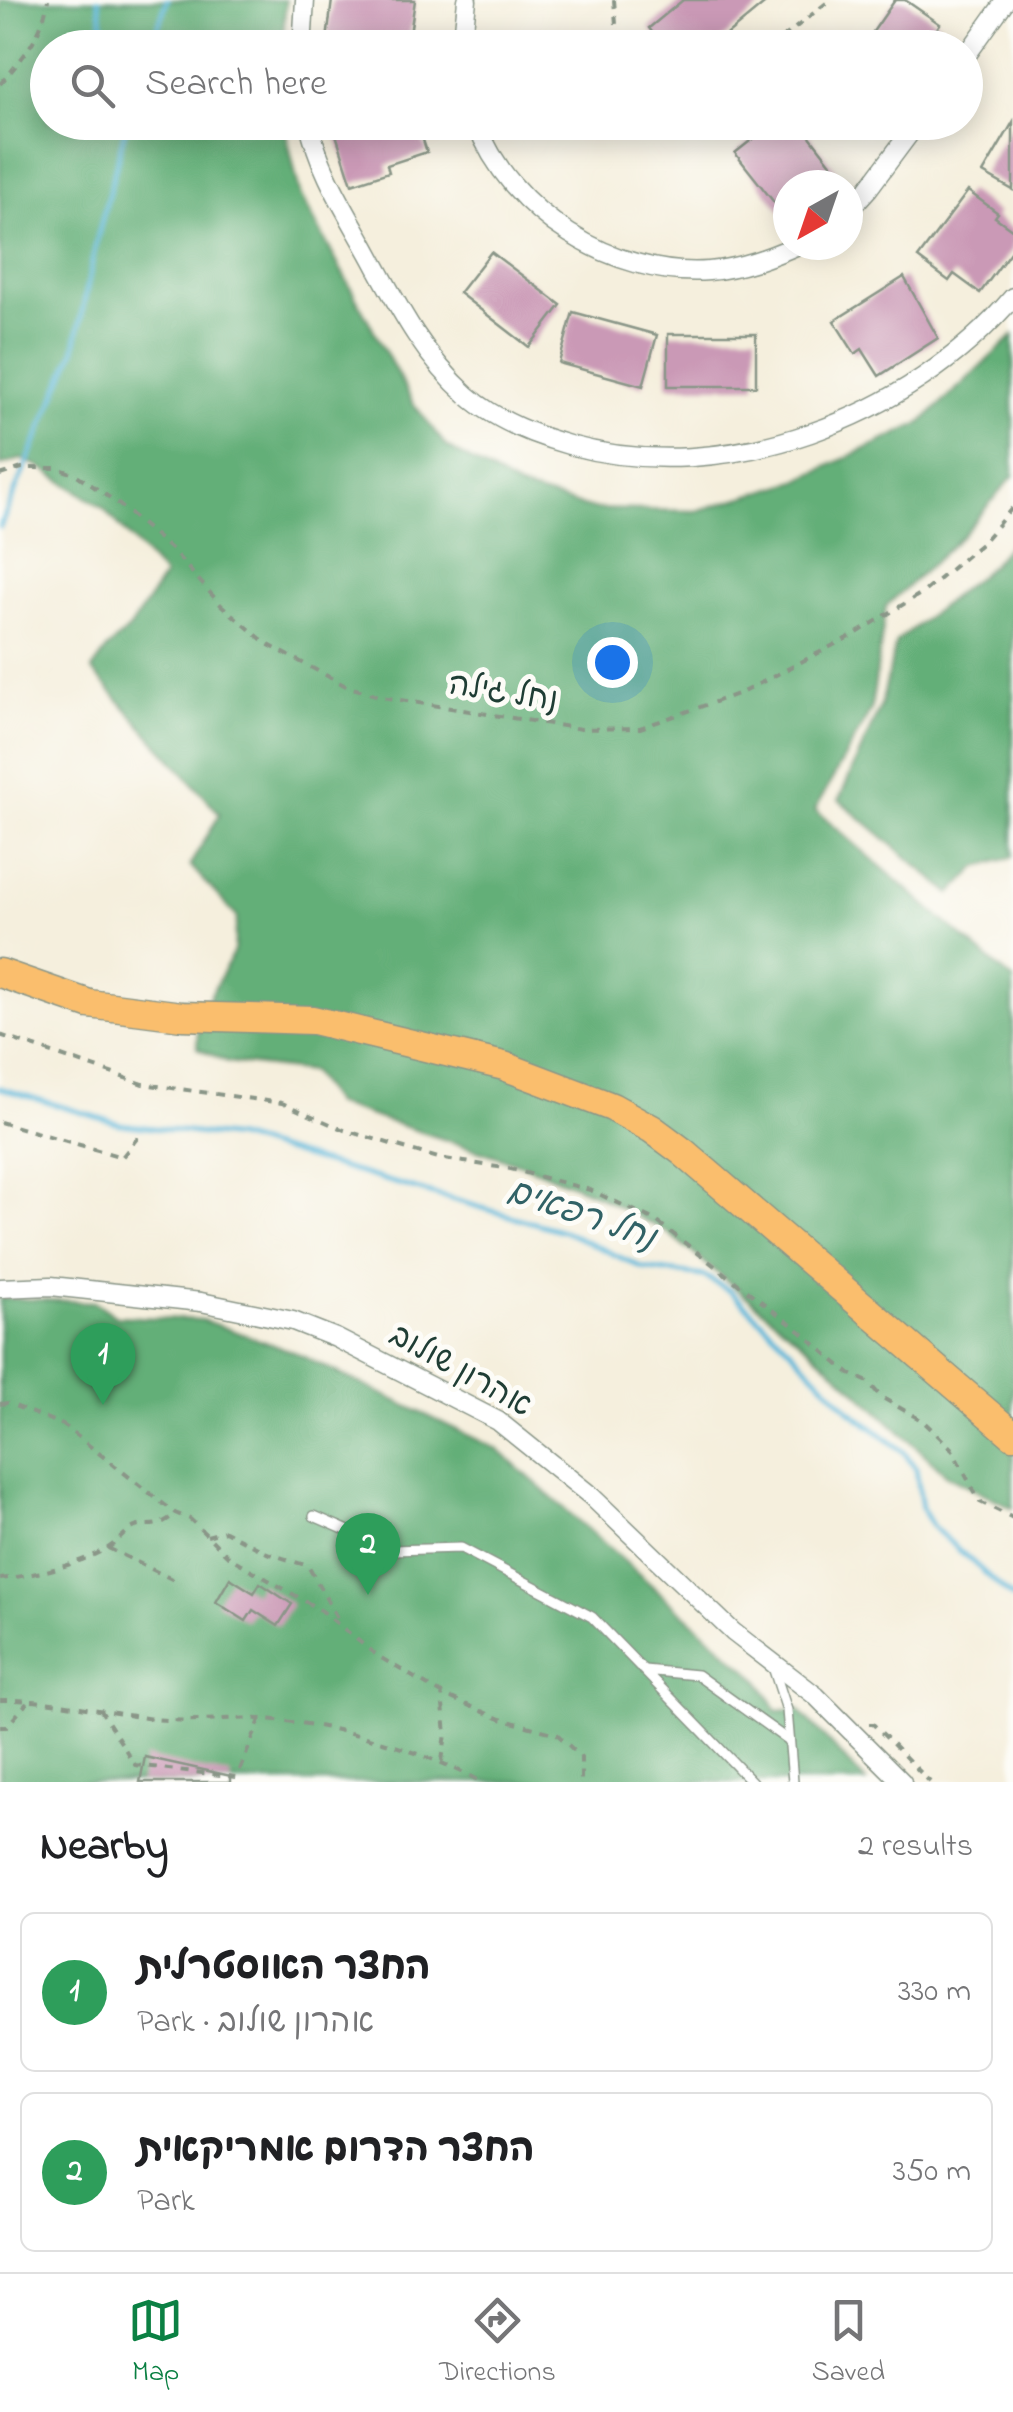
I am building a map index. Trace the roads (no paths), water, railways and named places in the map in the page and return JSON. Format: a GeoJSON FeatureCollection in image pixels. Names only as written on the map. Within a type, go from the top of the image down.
{"type":"FeatureCollection","features":[{"type":"Feature","properties":{"kind":"main road"},"geometry":{"type":"LineString","coordinates":[[0,973],[89,1004],[134,1012],[313,1020],[504,1066],[612,1107],[683,1152],[1013,1436]]}},
{"type":"Feature","properties":{"kind":"street"},"geometry":{"type":"LineString","coordinates":[[304,30],[306,0]]}},
{"type":"Feature","properties":{"kind":"street"},"geometry":{"type":"LineString","coordinates":[[464,30],[466,0]]}},
{"type":"Feature","properties":{"kind":"street"},"geometry":{"type":"LineString","coordinates":[[983,32],[1006,0]]}},
{"type":"Feature","properties":{"kind":"street"},"geometry":{"type":"LineString","coordinates":[[314,140],[320,160],[403,316],[443,371],[496,416],[584,449],[651,458],[720,453],[757,447],[836,424],[879,404],[944,363],[990,324],[1013,297]]}},
{"type":"Feature","properties":{"kind":"street"},"geometry":{"type":"LineString","coordinates":[[484,140],[537,207],[559,226],[606,253],[657,267],[710,271],[773,256]]}},
{"type":"Feature","properties":{"kind":"street"},"geometry":{"type":"LineString","coordinates":[[863,194],[905,140]]}},
{"type":"Feature","properties":{"kind":"street","name":"אהרון שולוב"},"geometry":{"type":"LineString","coordinates":[[0,1288],[50,1286],[201,1302],[294,1321],[336,1338],[498,1421],[590,1495],[733,1632],[816,1696],[902,1782]]}},
{"type":"Feature","properties":{"kind":"lane"},"geometry":{"type":"LineString","coordinates":[[314,1516],[392,1550],[461,1548],[592,1617],[752,1782]]}},
{"type":"Feature","properties":{"kind":"lane"},"geometry":{"type":"LineString","coordinates":[[771,1662],[787,1710],[794,1782]]}},
{"type":"Feature","properties":{"kind":"lane"},"geometry":{"type":"LineString","coordinates":[[644,1670],[697,1675],[790,1741]]}},
{"type":"Feature","properties":{"kind":"waterway"},"geometry":{"type":"LineString","coordinates":[[98,0],[104,30]]}},
{"type":"Feature","properties":{"kind":"waterway"},"geometry":{"type":"LineString","coordinates":[[157,30],[167,0]]}},
{"type":"Feature","properties":{"kind":"waterway"},"geometry":{"type":"LineString","coordinates":[[0,527],[74,352],[122,140]]}},
{"type":"Feature","properties":{"kind":"waterway","name":"נחל רפאים"},"geometry":{"type":"LineString","coordinates":[[0,1088],[120,1124],[237,1138],[566,1232],[643,1268],[704,1276],[730,1291],[850,1411],[903,1451],[916,1469],[922,1508],[933,1527],[1013,1598]]}},
{"type":"Feature","properties":{"kind":"place","name":"החצר האוסטרלית"},"geometry":{"type":"Point","coordinates":[103,1405]}},
{"type":"Feature","properties":{"kind":"place","name":"החצר הדרום אמריקאית"},"geometry":{"type":"Point","coordinates":[368,1595]}}]}
